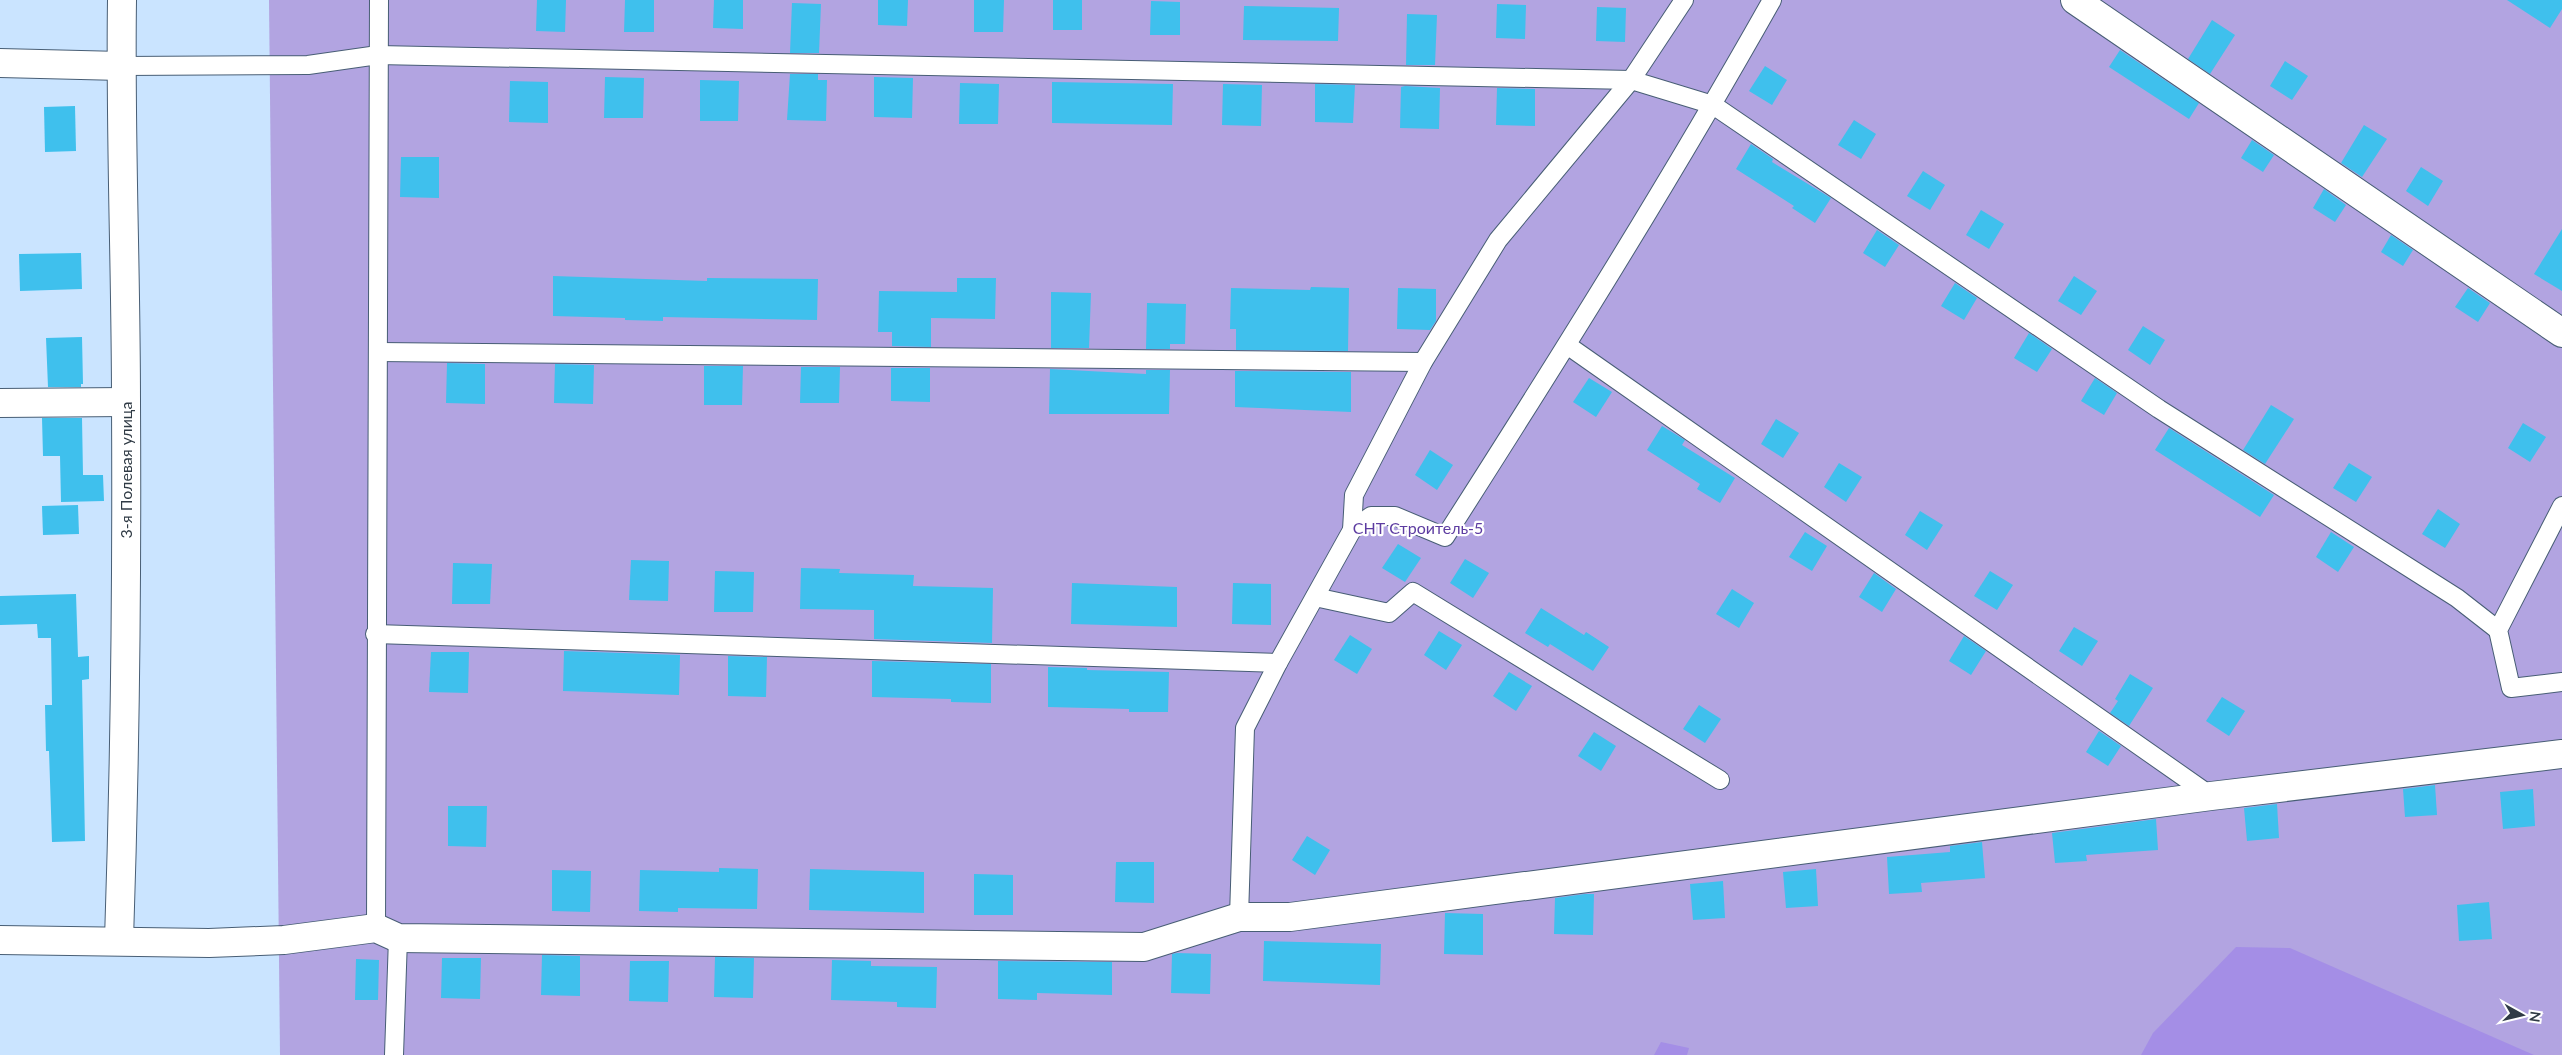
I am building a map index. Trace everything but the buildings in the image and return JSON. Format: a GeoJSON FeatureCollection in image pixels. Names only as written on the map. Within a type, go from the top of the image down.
{"type":"FeatureCollection","features":[{"type":"Feature","properties":{"kind":"street","name":"3-я Полевая улица"},"geometry":{"type":"LineString","coordinates":[[119,940],[124,781],[126,402],[121,66],[122,0]]}},
{"type":"Feature","properties":{"kind":"street"},"geometry":{"type":"LineString","coordinates":[[2075,0],[2562,333]]}},
{"type":"Feature","properties":{"kind":"street"},"geometry":{"type":"LineString","coordinates":[[0,63],[121,66]]}},
{"type":"Feature","properties":{"kind":"street"},"geometry":{"type":"LineString","coordinates":[[0,403],[126,402]]}},
{"type":"Feature","properties":{"kind":"street"},"geometry":{"type":"LineString","coordinates":[[0,940],[119,940],[209,943],[387,933],[1144,947],[1239,917],[1290,917],[2211,796],[2562,754]]}},
{"type":"Feature","properties":{"kind":"lane"},"geometry":{"type":"LineString","coordinates":[[379,0],[375,634],[394,1055]]}},
{"type":"Feature","properties":{"kind":"lane"},"geometry":{"type":"LineString","coordinates":[[1352,530],[1354,495],[1423,362],[1498,240],[1631,80],[1684,0]]}},
{"type":"Feature","properties":{"kind":"lane"},"geometry":{"type":"LineString","coordinates":[[1239,917],[1245,728],[1278,663],[1352,530],[1371,516],[1395,516],[1445,536],[1567,345],[1713,105],[1772,0]]}},
{"type":"Feature","properties":{"kind":"lane"},"geometry":{"type":"LineString","coordinates":[[121,66],[308,65],[378,56],[1631,80],[1713,105],[2159,410],[2457,598],[2498,630]]}},
{"type":"Feature","properties":{"kind":"lane"},"geometry":{"type":"LineString","coordinates":[[1567,345],[2211,796]]}},
{"type":"Feature","properties":{"kind":"lane"},"geometry":{"type":"LineString","coordinates":[[378,352],[1423,362]]}},
{"type":"Feature","properties":{"kind":"lane"},"geometry":{"type":"LineString","coordinates":[[2562,506],[2498,630],[2510,688],[2562,682]]}},
{"type":"Feature","properties":{"kind":"lane"},"geometry":{"type":"LineString","coordinates":[[1315,597],[1390,613],[1413,592],[1720,780]]}},
{"type":"Feature","properties":{"kind":"lane"},"geometry":{"type":"LineString","coordinates":[[375,634],[1278,663]]}},
{"type":"Feature","properties":{"kind":"green space","name":"СНТ Строитель-5"},"geometry":{"type":"Polygon","coordinates":[[[269,0],[2562,0],[2562,1055],[280,1055],[269,0]]]}},
{"type":"Feature","properties":{"kind":"shaded area"},"geometry":{"type":"Polygon","coordinates":[[[2236,947],[2290,948],[2534,1055],[2141,1055],[2153,1033],[2236,947]]]}},
{"type":"Feature","properties":{"kind":"shaded area"},"geometry":{"type":"Polygon","coordinates":[[[1661,1042],[1689,1048],[1687,1055],[1654,1055],[1661,1042]]]}}]}
